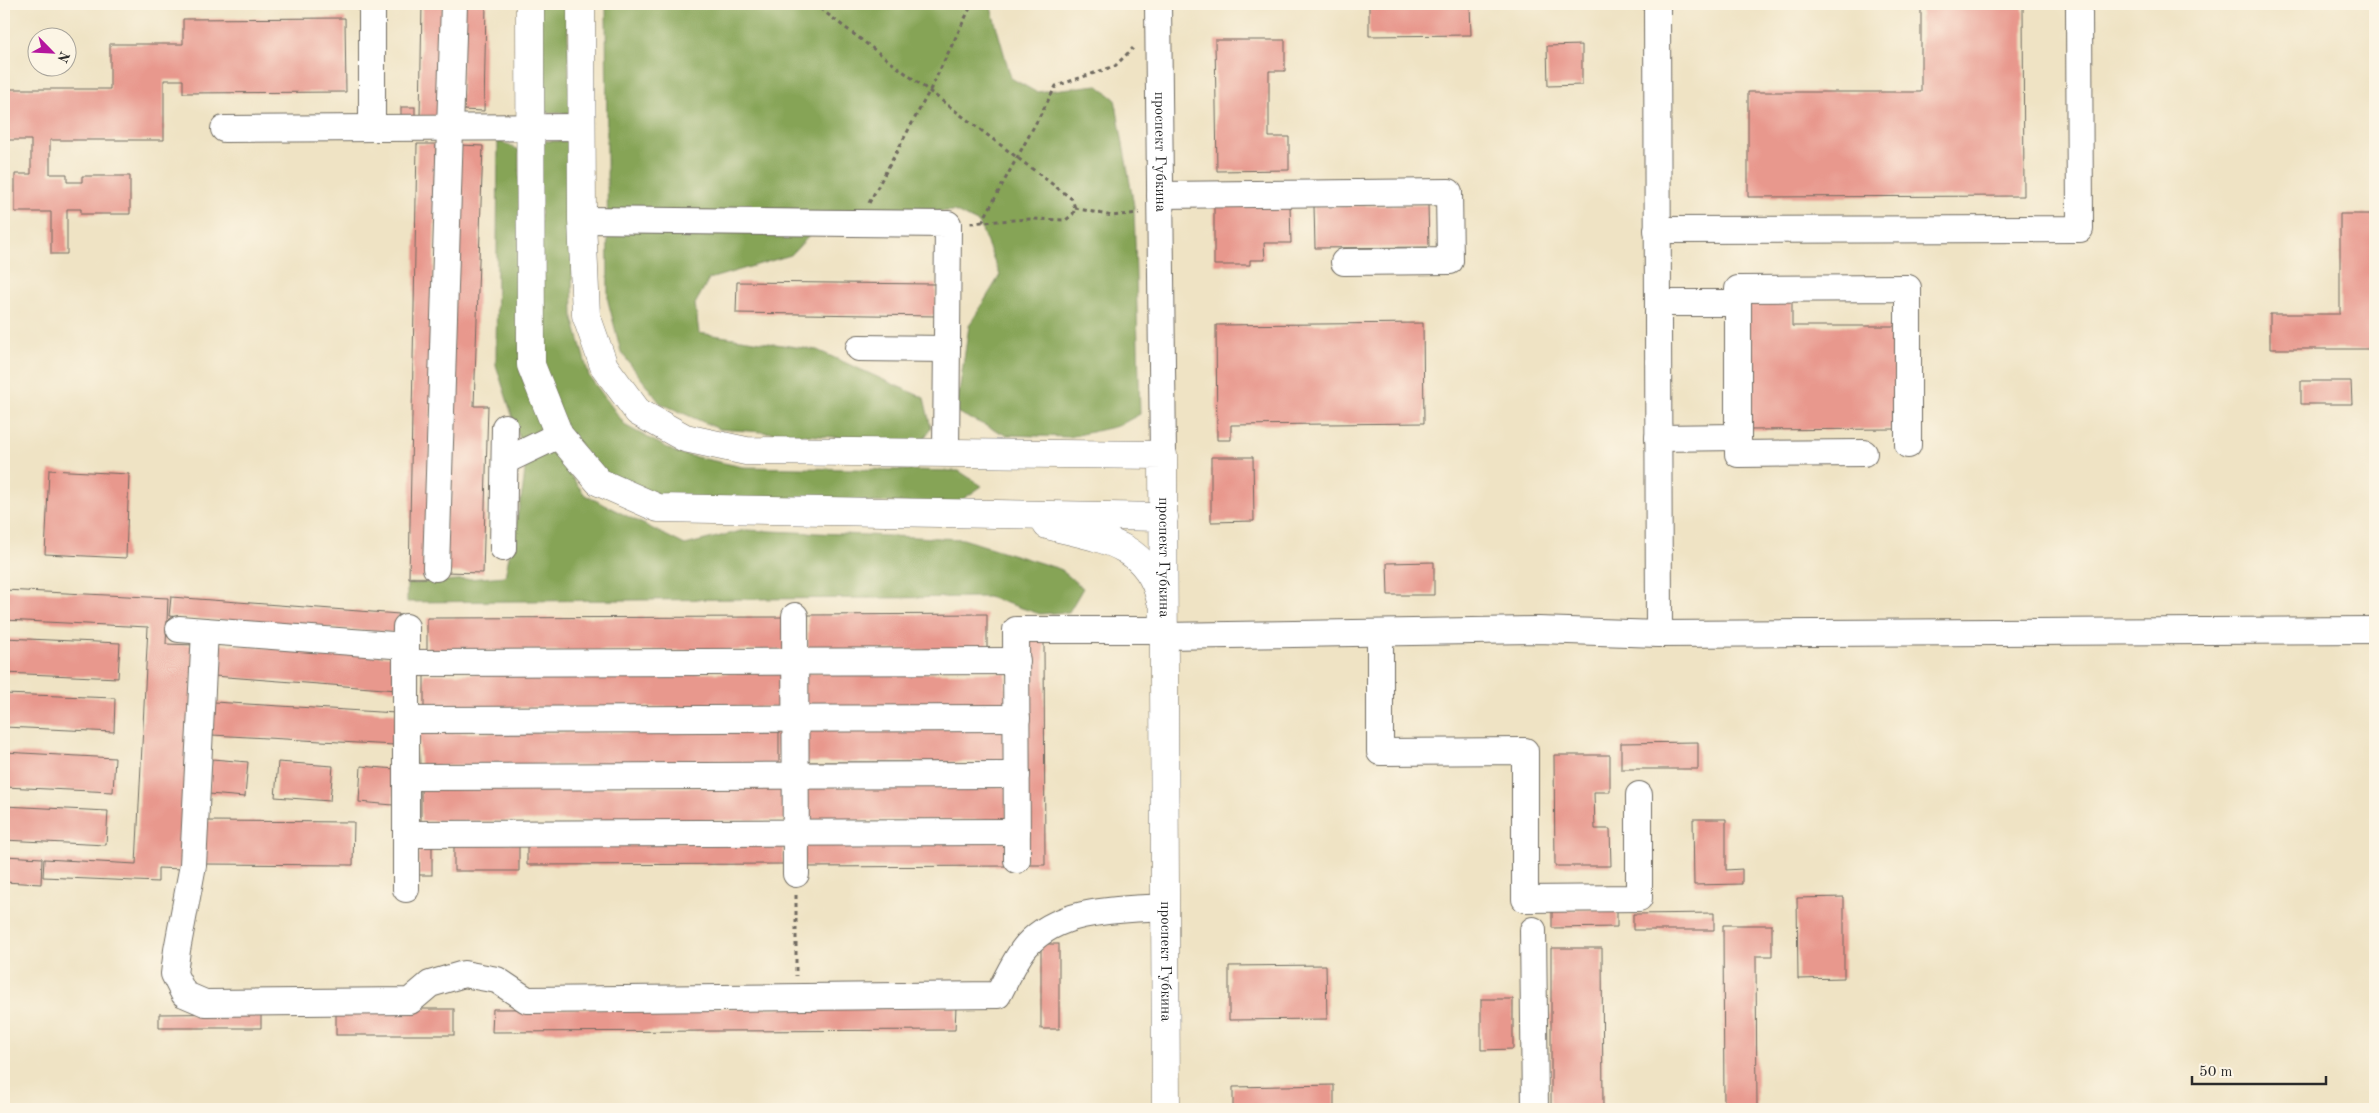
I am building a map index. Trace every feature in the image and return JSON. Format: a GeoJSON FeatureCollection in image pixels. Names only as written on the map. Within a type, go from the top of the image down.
{"type":"FeatureCollection","features":[{"type":"Feature","properties":{"kind":"main road"},"geometry":{"type":"LineString","coordinates":[[530,4],[532,365],[559,434],[599,482],[658,508],[1164,517]]}},
{"type":"Feature","properties":{"kind":"main road"},"geometry":{"type":"LineString","coordinates":[[581,4],[582,220],[586,315],[604,366],[638,412],[685,438],[746,451],[1163,455]]}},
{"type":"Feature","properties":{"kind":"main road","name":"проспект Губкина"},"geometry":{"type":"LineString","coordinates":[[1163,455],[1166,1109]]}},
{"type":"Feature","properties":{"kind":"main road"},"geometry":{"type":"LineString","coordinates":[[1005,514],[1107,542],[1135,554],[1155,579],[1163,627]]}},
{"type":"Feature","properties":{"kind":"street"},"geometry":{"type":"LineString","coordinates":[[372,4],[372,128]]}},
{"type":"Feature","properties":{"kind":"street"},"geometry":{"type":"LineString","coordinates":[[436,568],[452,128],[454,4]]}},
{"type":"Feature","properties":{"kind":"street","name":"проспект Губкина"},"geometry":{"type":"LineString","coordinates":[[1158,4],[1163,455]]}},
{"type":"Feature","properties":{"kind":"street"},"geometry":{"type":"LineString","coordinates":[[1657,4],[1659,634]]}},
{"type":"Feature","properties":{"kind":"street"},"geometry":{"type":"LineString","coordinates":[[1658,230],[2080,229],[2079,4]]}},
{"type":"Feature","properties":{"kind":"street"},"geometry":{"type":"LineString","coordinates":[[224,129],[581,127]]}},
{"type":"Feature","properties":{"kind":"street"},"geometry":{"type":"LineString","coordinates":[[1160,203],[1450,192],[1450,261],[1344,262]]}},
{"type":"Feature","properties":{"kind":"street"},"geometry":{"type":"LineString","coordinates":[[582,220],[948,224],[946,453]]}},
{"type":"Feature","properties":{"kind":"street"},"geometry":{"type":"LineString","coordinates":[[1864,453],[1738,454],[1738,289],[1908,288],[1908,445]]}},
{"type":"Feature","properties":{"kind":"street"},"geometry":{"type":"LineString","coordinates":[[1658,303],[1738,303]]}},
{"type":"Feature","properties":{"kind":"street"},"geometry":{"type":"LineString","coordinates":[[859,348],[947,349]]}},
{"type":"Feature","properties":{"kind":"street"},"geometry":{"type":"LineString","coordinates":[[503,548],[505,427]]}},
{"type":"Feature","properties":{"kind":"street"},"geometry":{"type":"LineString","coordinates":[[505,461],[559,434]]}},
{"type":"Feature","properties":{"kind":"street"},"geometry":{"type":"LineString","coordinates":[[1658,438],[1738,437]]}},
{"type":"Feature","properties":{"kind":"street"},"geometry":{"type":"LineString","coordinates":[[795,616],[796,874]]}},
{"type":"Feature","properties":{"kind":"street"},"geometry":{"type":"LineString","coordinates":[[1017,860],[1016,630],[1163,627],[1380,633],[1538,630],[1659,634],[2375,630]]}},
{"type":"Feature","properties":{"kind":"street"},"geometry":{"type":"LineString","coordinates":[[179,629],[406,645],[795,662],[1017,661]]}},
{"type":"Feature","properties":{"kind":"street"},"geometry":{"type":"LineString","coordinates":[[205,631],[193,865],[174,974],[184,994],[205,1003],[410,1001],[430,984],[464,974],[497,980],[527,1000],[998,995],[1027,945],[1056,924],[1099,912],[1165,907]]}},
{"type":"Feature","properties":{"kind":"street"},"geometry":{"type":"LineString","coordinates":[[1380,633],[1380,752],[1524,751],[1525,899],[1639,898],[1639,794]]}},
{"type":"Feature","properties":{"kind":"street"},"geometry":{"type":"LineString","coordinates":[[406,645],[406,889]]}},
{"type":"Feature","properties":{"kind":"street"},"geometry":{"type":"LineString","coordinates":[[406,720],[1017,718]]}},
{"type":"Feature","properties":{"kind":"street"},"geometry":{"type":"LineString","coordinates":[[406,777],[1017,775]]}},
{"type":"Feature","properties":{"kind":"street"},"geometry":{"type":"LineString","coordinates":[[406,834],[1017,832]]}},
{"type":"Feature","properties":{"kind":"street"},"geometry":{"type":"LineString","coordinates":[[1533,930],[1535,1109]]}},
{"type":"Feature","properties":{"kind":"path"},"geometry":{"type":"LineString","coordinates":[[814,4],[1072,199],[1075,208],[1073,214],[1066,220],[1030,219],[948,224]]}},
{"type":"Feature","properties":{"kind":"path"},"geometry":{"type":"LineString","coordinates":[[858,223],[930,90],[972,4]]}},
{"type":"Feature","properties":{"kind":"path"},"geometry":{"type":"LineString","coordinates":[[982,222],[1056,86],[1115,66],[1133,48]]}},
{"type":"Feature","properties":{"kind":"path"},"geometry":{"type":"LineString","coordinates":[[1075,208],[1112,216],[1160,203]]}},
{"type":"Feature","properties":{"kind":"path"},"geometry":{"type":"LineString","coordinates":[[796,874],[796,997]]}},
{"type":"Feature","properties":{"kind":"green space"},"geometry":{"type":"Polygon","coordinates":[[[539,4],[567,4],[570,113],[539,113],[539,4]]]}},
{"type":"Feature","properties":{"kind":"green space"},"geometry":{"type":"Polygon","coordinates":[[[606,4],[990,4],[1011,78],[1036,92],[1097,85],[1115,99],[1134,206],[1140,414],[1118,426],[1069,437],[1006,435],[956,412],[969,326],[1000,275],[979,223],[954,211],[831,213],[791,255],[709,279],[695,304],[699,333],[817,350],[924,398],[931,428],[921,443],[719,429],[660,403],[621,352],[608,301],[606,4]]]}},
{"type":"Feature","properties":{"kind":"green space"},"geometry":{"type":"Polygon","coordinates":[[[498,140],[519,150],[520,371],[547,444],[585,495],[685,545],[745,530],[963,539],[1060,569],[1083,588],[1069,612],[1040,614],[988,597],[407,602],[407,584],[505,576],[523,488],[526,459],[496,365],[498,140]]]}},
{"type":"Feature","properties":{"kind":"green space"},"geometry":{"type":"Polygon","coordinates":[[[540,141],[570,141],[573,318],[589,376],[626,426],[677,453],[743,467],[959,471],[982,486],[956,504],[661,498],[601,473],[567,429],[541,365],[540,141]]]}},
{"type":"Feature","properties":{"kind":"building"},"geometry":{"type":"Polygon","coordinates":[[[422,4],[443,4],[441,117],[420,116],[422,4]]]}},
{"type":"Feature","properties":{"kind":"building"},"geometry":{"type":"Polygon","coordinates":[[[463,4],[486,4],[484,111],[461,110],[463,4]]]}},
{"type":"Feature","properties":{"kind":"building"},"geometry":{"type":"Polygon","coordinates":[[[1369,4],[1470,4],[1471,35],[1369,36],[1369,4]]]}},
{"type":"Feature","properties":{"kind":"building"},"geometry":{"type":"Polygon","coordinates":[[[1921,4],[2023,4],[2024,196],[1748,197],[1748,92],[1921,92],[1921,4]]]}},
{"type":"Feature","properties":{"kind":"building"},"geometry":{"type":"Polygon","coordinates":[[[345,18],[346,92],[183,93],[183,80],[164,80],[164,140],[50,140],[50,174],[67,174],[67,182],[82,182],[82,176],[130,176],[130,214],[81,214],[81,209],[67,209],[67,254],[51,254],[51,212],[15,212],[15,174],[31,174],[31,140],[4,140],[4,89],[110,89],[110,44],[183,44],[183,19],[345,18]]]}},
{"type":"Feature","properties":{"kind":"building"},"geometry":{"type":"Polygon","coordinates":[[[1215,40],[1285,40],[1285,71],[1269,71],[1269,137],[1289,137],[1289,170],[1217,171],[1215,40]]]}},
{"type":"Feature","properties":{"kind":"building"},"geometry":{"type":"Polygon","coordinates":[[[1582,45],[1582,85],[1548,86],[1547,46],[1582,45]]]}},
{"type":"Feature","properties":{"kind":"building"},"geometry":{"type":"Polygon","coordinates":[[[401,107],[415,107],[415,122],[401,122],[401,107]]]}},
{"type":"Feature","properties":{"kind":"building"},"geometry":{"type":"Polygon","coordinates":[[[417,144],[436,144],[428,578],[409,578],[417,144]]]}},
{"type":"Feature","properties":{"kind":"building"},"geometry":{"type":"Polygon","coordinates":[[[460,145],[483,146],[474,406],[488,406],[483,573],[444,572],[460,145]]]}},
{"type":"Feature","properties":{"kind":"building"},"geometry":{"type":"Polygon","coordinates":[[[1290,205],[1291,243],[1264,243],[1265,260],[1250,260],[1250,265],[1214,265],[1214,206],[1290,205]]]}},
{"type":"Feature","properties":{"kind":"building"},"geometry":{"type":"Polygon","coordinates":[[[1428,205],[1429,247],[1315,248],[1314,206],[1428,205]]]}},
{"type":"Feature","properties":{"kind":"building"},"geometry":{"type":"Polygon","coordinates":[[[2340,214],[2375,214],[2375,349],[2270,349],[2270,314],[2340,314],[2340,214]]]}},
{"type":"Feature","properties":{"kind":"building"},"geometry":{"type":"Polygon","coordinates":[[[737,282],[936,284],[936,316],[736,313],[737,282]]]}},
{"type":"Feature","properties":{"kind":"building"},"geometry":{"type":"Polygon","coordinates":[[[1748,296],[1792,296],[1792,326],[1895,326],[1896,429],[1748,430],[1748,296]]]}},
{"type":"Feature","properties":{"kind":"building"},"geometry":{"type":"Polygon","coordinates":[[[1423,323],[1424,423],[1231,425],[1231,440],[1217,440],[1216,325],[1423,323]]]}},
{"type":"Feature","properties":{"kind":"building"},"geometry":{"type":"Polygon","coordinates":[[[2301,381],[2351,381],[2352,404],[2301,404],[2301,381]]]}},
{"type":"Feature","properties":{"kind":"building"},"geometry":{"type":"Polygon","coordinates":[[[1211,457],[1253,457],[1254,521],[1211,522],[1211,457]]]}},
{"type":"Feature","properties":{"kind":"building"},"geometry":{"type":"Polygon","coordinates":[[[49,470],[129,474],[126,558],[45,554],[49,470]]]}},
{"type":"Feature","properties":{"kind":"building"},"geometry":{"type":"Polygon","coordinates":[[[1434,562],[1434,595],[1388,595],[1387,563],[1434,562]]]}},
{"type":"Feature","properties":{"kind":"building"},"geometry":{"type":"Polygon","coordinates":[[[4,590],[168,598],[166,644],[194,645],[183,869],[158,868],[158,882],[43,877],[44,859],[136,864],[148,627],[4,620],[4,590]]]}},
{"type":"Feature","properties":{"kind":"building"},"geometry":{"type":"Polygon","coordinates":[[[171,597],[399,614],[397,633],[169,616],[171,597]]]}},
{"type":"Feature","properties":{"kind":"building"},"geometry":{"type":"Polygon","coordinates":[[[987,614],[987,650],[808,650],[808,615],[987,614]]]}},
{"type":"Feature","properties":{"kind":"building"},"geometry":{"type":"Polygon","coordinates":[[[786,617],[786,650],[427,651],[427,618],[786,617]]]}},
{"type":"Feature","properties":{"kind":"building"},"geometry":{"type":"Polygon","coordinates":[[[4,638],[120,643],[118,678],[4,673],[4,638]]]}},
{"type":"Feature","properties":{"kind":"building"},"geometry":{"type":"Polygon","coordinates":[[[1025,640],[1044,640],[1045,865],[1025,865],[1025,640]]]}},
{"type":"Feature","properties":{"kind":"building"},"geometry":{"type":"Polygon","coordinates":[[[216,644],[400,657],[397,690],[214,676],[216,644]]]}},
{"type":"Feature","properties":{"kind":"building"},"geometry":{"type":"Polygon","coordinates":[[[783,673],[783,707],[424,707],[424,674],[783,673]]]}},
{"type":"Feature","properties":{"kind":"building"},"geometry":{"type":"Polygon","coordinates":[[[804,673],[1006,673],[1006,707],[804,707],[804,673]]]}},
{"type":"Feature","properties":{"kind":"building"},"geometry":{"type":"Polygon","coordinates":[[[4,694],[115,698],[114,732],[4,727],[4,694]]]}},
{"type":"Feature","properties":{"kind":"building"},"geometry":{"type":"Polygon","coordinates":[[[214,702],[396,713],[394,745],[212,735],[214,702]]]}},
{"type":"Feature","properties":{"kind":"building"},"geometry":{"type":"Polygon","coordinates":[[[1005,728],[1005,762],[803,762],[803,729],[1005,728]]]}},
{"type":"Feature","properties":{"kind":"building"},"geometry":{"type":"Polygon","coordinates":[[[779,732],[779,765],[420,766],[419,733],[779,732]]]}},
{"type":"Feature","properties":{"kind":"building"},"geometry":{"type":"Polygon","coordinates":[[[1698,742],[1698,769],[1621,769],[1621,743],[1698,742]]]}},
{"type":"Feature","properties":{"kind":"building"},"geometry":{"type":"Polygon","coordinates":[[[4,752],[115,758],[113,792],[4,787],[4,752]]]}},
{"type":"Feature","properties":{"kind":"building"},"geometry":{"type":"Polygon","coordinates":[[[1554,755],[1610,755],[1610,792],[1594,792],[1595,829],[1610,829],[1611,866],[1555,866],[1554,755]]]}},
{"type":"Feature","properties":{"kind":"building"},"geometry":{"type":"Polygon","coordinates":[[[212,759],[248,762],[245,797],[209,794],[212,759]]]}},
{"type":"Feature","properties":{"kind":"building"},"geometry":{"type":"Polygon","coordinates":[[[278,762],[333,766],[330,801],[275,797],[278,762]]]}},
{"type":"Feature","properties":{"kind":"building"},"geometry":{"type":"Polygon","coordinates":[[[361,766],[395,769],[393,805],[359,802],[361,766]]]}},
{"type":"Feature","properties":{"kind":"building"},"geometry":{"type":"Polygon","coordinates":[[[1007,786],[1007,820],[804,820],[804,787],[1007,786]]]}},
{"type":"Feature","properties":{"kind":"building"},"geometry":{"type":"Polygon","coordinates":[[[785,787],[785,820],[421,821],[421,788],[785,787]]]}},
{"type":"Feature","properties":{"kind":"building"},"geometry":{"type":"Polygon","coordinates":[[[4,806],[108,811],[106,845],[4,840],[4,806]]]}},
{"type":"Feature","properties":{"kind":"building"},"geometry":{"type":"Polygon","coordinates":[[[1693,819],[1726,819],[1726,870],[1742,869],[1742,884],[1694,885],[1693,819]]]}},
{"type":"Feature","properties":{"kind":"building"},"geometry":{"type":"Polygon","coordinates":[[[205,821],[354,822],[353,865],[204,864],[205,821]]]}},
{"type":"Feature","properties":{"kind":"building"},"geometry":{"type":"Polygon","coordinates":[[[1009,841],[1009,866],[804,867],[804,842],[1009,841]]]}},
{"type":"Feature","properties":{"kind":"building"},"geometry":{"type":"Polygon","coordinates":[[[527,842],[783,842],[783,864],[527,865],[527,842]]]}},
{"type":"Feature","properties":{"kind":"building"},"geometry":{"type":"Polygon","coordinates":[[[454,843],[519,843],[519,871],[454,871],[454,843]]]}},
{"type":"Feature","properties":{"kind":"building"},"geometry":{"type":"Polygon","coordinates":[[[419,846],[432,846],[432,875],[419,875],[419,846]]]}},
{"type":"Feature","properties":{"kind":"building"},"geometry":{"type":"Polygon","coordinates":[[[4,856],[42,858],[41,884],[4,882],[4,856]]]}},
{"type":"Feature","properties":{"kind":"building"},"geometry":{"type":"Polygon","coordinates":[[[1844,897],[1844,978],[1798,979],[1797,898],[1844,897]]]}},
{"type":"Feature","properties":{"kind":"building"},"geometry":{"type":"Polygon","coordinates":[[[1617,909],[1617,927],[1552,928],[1552,910],[1617,909]]]}},
{"type":"Feature","properties":{"kind":"building"},"geometry":{"type":"Polygon","coordinates":[[[1714,913],[1714,930],[1633,930],[1633,914],[1714,913]]]}},
{"type":"Feature","properties":{"kind":"building"},"geometry":{"type":"Polygon","coordinates":[[[1723,925],[1772,925],[1772,956],[1756,956],[1757,1109],[1724,1109],[1723,925]]]}},
{"type":"Feature","properties":{"kind":"building"},"geometry":{"type":"Polygon","coordinates":[[[1041,944],[1059,944],[1059,1029],[1041,1029],[1041,944]]]}},
{"type":"Feature","properties":{"kind":"building"},"geometry":{"type":"Polygon","coordinates":[[[1551,948],[1602,948],[1603,1109],[1551,1109],[1551,948]]]}},
{"type":"Feature","properties":{"kind":"building"},"geometry":{"type":"Polygon","coordinates":[[[1326,965],[1327,1019],[1229,1020],[1229,966],[1326,965]]]}},
{"type":"Feature","properties":{"kind":"building"},"geometry":{"type":"Polygon","coordinates":[[[1481,999],[1513,999],[1513,1049],[1481,1050],[1481,999]]]}},
{"type":"Feature","properties":{"kind":"building"},"geometry":{"type":"Polygon","coordinates":[[[956,1007],[955,1030],[492,1032],[493,1009],[956,1007]]]}},
{"type":"Feature","properties":{"kind":"building"},"geometry":{"type":"Polygon","coordinates":[[[336,1009],[454,1009],[454,1035],[336,1035],[336,1009]]]}},
{"type":"Feature","properties":{"kind":"building"},"geometry":{"type":"Polygon","coordinates":[[[261,1013],[261,1028],[159,1028],[159,1014],[261,1013]]]}},
{"type":"Feature","properties":{"kind":"building"},"geometry":{"type":"Polygon","coordinates":[[[1334,1085],[1334,1109],[1233,1109],[1233,1087],[1334,1085]]]}}]}
